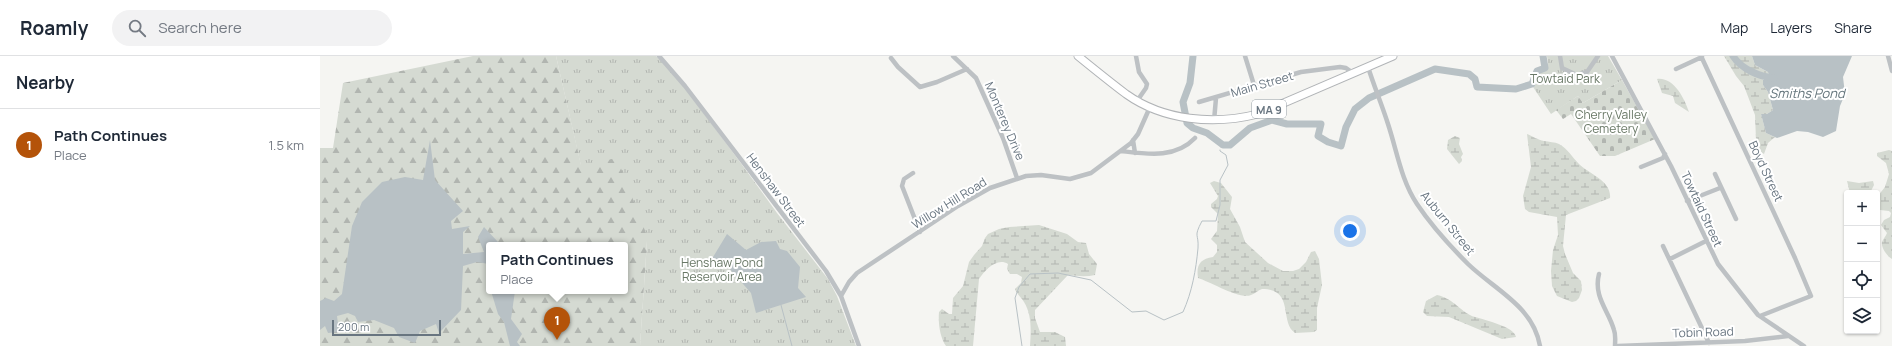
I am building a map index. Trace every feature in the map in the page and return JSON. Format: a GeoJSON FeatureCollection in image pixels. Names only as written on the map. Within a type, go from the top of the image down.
{"type":"FeatureCollection","features":[{"type":"Feature","properties":{"kind":"highway","name":"Main Street"},"geometry":{"type":"LineString","coordinates":[[1078,56],[1137,101],[1150,107],[1186,118],[1214,121],[1242,118],[1258,114],[1393,56]]}},
{"type":"Feature","properties":{"kind":"street","name":"Henshaw Street"},"geometry":{"type":"LineString","coordinates":[[659,56],[685,86],[826,271],[841,296],[858,346]]}},
{"type":"Feature","properties":{"kind":"street","name":"Monterey Drive"},"geometry":{"type":"LineString","coordinates":[[953,56],[976,78],[997,123],[1017,178]]}},
{"type":"Feature","properties":{"kind":"street"},"geometry":{"type":"LineString","coordinates":[[1136,56],[1140,73],[1147,84],[1137,101]]}},
{"type":"Feature","properties":{"kind":"street"},"geometry":{"type":"LineString","coordinates":[[1245,56],[1254,85]]}},
{"type":"Feature","properties":{"kind":"street"},"geometry":{"type":"LineString","coordinates":[[1560,56],[1562,68],[1577,75],[1587,72],[1598,56]]}},
{"type":"Feature","properties":{"kind":"street","name":"Towtaid Street"},"geometry":{"type":"LineString","coordinates":[[1612,56],[1665,154],[1706,241],[1720,267],[1760,316],[1804,346]]}},
{"type":"Feature","properties":{"kind":"street"},"geometry":{"type":"LineString","coordinates":[[1888,56],[1892,72]]}},
{"type":"Feature","properties":{"kind":"street"},"geometry":{"type":"LineString","coordinates":[[1676,69],[1702,57]]}},
{"type":"Feature","properties":{"kind":"street","name":"Boyd Street"},"geometry":{"type":"LineString","coordinates":[[1702,57],[1796,258],[1811,296],[1760,316]]}},
{"type":"Feature","properties":{"kind":"street"},"geometry":{"type":"LineString","coordinates":[[891,58],[898,68],[920,87],[937,82],[967,69]]}},
{"type":"Feature","properties":{"kind":"street","name":"Auburn Street"},"geometry":{"type":"LineString","coordinates":[[1368,67],[1388,125],[1398,164],[1416,203],[1468,264],[1511,299],[1526,315],[1534,326],[1540,346]]}},
{"type":"Feature","properties":{"kind":"street"},"geometry":{"type":"LineString","coordinates":[[1332,68],[1338,70],[1345,77]]}},
{"type":"Feature","properties":{"kind":"street","name":"Main Street"},"geometry":{"type":"LineString","coordinates":[[1214,121],[1216,98],[1254,85],[1301,72],[1332,68],[1346,68],[1353,73]]}},
{"type":"Feature","properties":{"kind":"street"},"geometry":{"type":"LineString","coordinates":[[1199,102],[1216,98]]}},
{"type":"Feature","properties":{"kind":"street"},"geometry":{"type":"LineString","coordinates":[[1135,153],[1133,140],[1150,107]]}},
{"type":"Feature","properties":{"kind":"street"},"geometry":{"type":"LineString","coordinates":[[1121,151],[1157,154],[1172,152],[1187,146],[1195,138]]}},
{"type":"Feature","properties":{"kind":"street","name":"Willow Hill Road"},"geometry":{"type":"LineString","coordinates":[[841,296],[850,280],[857,273],[979,194],[1017,178],[1036,175],[1066,179],[1081,177],[1094,172],[1133,140]]}},
{"type":"Feature","properties":{"kind":"street"},"geometry":{"type":"LineString","coordinates":[[1641,167],[1663,158],[1665,154]]}},
{"type":"Feature","properties":{"kind":"street"},"geometry":{"type":"LineString","coordinates":[[913,173],[904,179],[902,186],[920,232]]}},
{"type":"Feature","properties":{"kind":"street"},"geometry":{"type":"LineString","coordinates":[[1715,174],[1720,188],[1736,219]]}},
{"type":"Feature","properties":{"kind":"street"},"geometry":{"type":"LineString","coordinates":[[1688,201],[1720,188]]}},
{"type":"Feature","properties":{"kind":"street"},"geometry":{"type":"LineString","coordinates":[[1670,259],[1706,241]]}},
{"type":"Feature","properties":{"kind":"street"},"geometry":{"type":"LineString","coordinates":[[1664,246],[1709,343]]}},
{"type":"Feature","properties":{"kind":"street"},"geometry":{"type":"LineString","coordinates":[[1599,274],[1597,283],[1603,307],[1615,332],[1617,346]]}},
{"type":"Feature","properties":{"kind":"street","name":"Tobin Road"},"geometry":{"type":"LineString","coordinates":[[1617,346],[1745,341],[1788,336]]}},
{"type":"Feature","properties":{"kind":"green space"},"geometry":{"type":"Polygon","coordinates":[[[473,56],[556,56],[581,165],[617,158],[649,241],[647,241],[640,346],[320,346],[320,148],[333,148],[343,83],[473,56]]]}},
{"type":"Feature","properties":{"kind":"green space","name":"Henshaw Pond Reservoir Area"},"geometry":{"type":"Polygon","coordinates":[[[556,56],[656,56],[676,76],[777,213],[828,279],[837,296],[856,346],[640,346],[648,241],[581,166],[556,56]]]}},
{"type":"Feature","properties":{"kind":"green space","name":"Towtaid Park"},"geometry":{"type":"Polygon","coordinates":[[[1547,56],[1608,56],[1622,80],[1583,103],[1578,96],[1551,114],[1533,87],[1539,75],[1548,63],[1547,56]]]}},
{"type":"Feature","properties":{"kind":"green space"},"geometry":{"type":"Polygon","coordinates":[[[1724,56],[1752,56],[1755,65],[1768,72],[1769,76],[1763,79],[1763,85],[1768,92],[1773,110],[1767,114],[1761,114],[1766,133],[1775,137],[1768,143],[1764,154],[1759,151],[1756,140],[1755,115],[1744,86],[1724,56]]]}},
{"type":"Feature","properties":{"kind":"green space"},"geometry":{"type":"Polygon","coordinates":[[[1657,79],[1668,81],[1678,90],[1689,112],[1675,103],[1673,96],[1662,93],[1657,79]]]}},
{"type":"Feature","properties":{"kind":"green space","name":"Cherry Valley Cemetery"},"geometry":{"type":"Polygon","coordinates":[[[1622,80],[1655,139],[1615,156],[1600,156],[1571,114],[1563,119],[1556,110],[1578,96],[1583,103],[1622,80]]]}},
{"type":"Feature","properties":{"kind":"green space"},"geometry":{"type":"Polygon","coordinates":[[[1527,134],[1540,140],[1556,143],[1562,146],[1583,168],[1604,182],[1610,192],[1610,198],[1566,215],[1563,246],[1573,273],[1581,281],[1582,290],[1576,301],[1572,302],[1557,296],[1552,286],[1551,271],[1553,250],[1558,235],[1557,217],[1529,212],[1525,209],[1523,196],[1531,167],[1527,134]]]}},
{"type":"Feature","properties":{"kind":"green space"},"geometry":{"type":"Polygon","coordinates":[[[1455,136],[1460,138],[1459,144],[1463,154],[1461,157],[1462,161],[1459,164],[1447,149],[1448,140],[1455,136]]]}},
{"type":"Feature","properties":{"kind":"green space"},"geometry":{"type":"Polygon","coordinates":[[[1889,150],[1892,151],[1892,259],[1886,254],[1882,247],[1882,242],[1887,233],[1881,225],[1884,220],[1890,217],[1891,213],[1889,211],[1880,210],[1880,193],[1885,187],[1889,174],[1886,163],[1877,156],[1877,153],[1889,150]]]}},
{"type":"Feature","properties":{"kind":"green space"},"geometry":{"type":"Polygon","coordinates":[[[1214,181],[1221,183],[1232,197],[1230,209],[1240,227],[1245,242],[1268,263],[1283,271],[1293,271],[1299,269],[1306,262],[1311,252],[1315,251],[1319,259],[1322,285],[1317,308],[1317,330],[1314,332],[1295,333],[1290,328],[1283,300],[1279,294],[1272,290],[1262,289],[1246,296],[1224,290],[1198,278],[1198,266],[1200,263],[1205,259],[1213,257],[1217,252],[1217,245],[1211,239],[1217,231],[1218,214],[1211,207],[1211,204],[1217,199],[1218,196],[1210,183],[1214,181]]]}},
{"type":"Feature","properties":{"kind":"green space"},"geometry":{"type":"Polygon","coordinates":[[[1847,181],[1859,183],[1873,181],[1874,185],[1872,190],[1849,190],[1847,181]]]}},
{"type":"Feature","properties":{"kind":"green space"},"geometry":{"type":"Polygon","coordinates":[[[1039,225],[1067,234],[1078,242],[1086,243],[1089,254],[1097,264],[1095,275],[1068,275],[1035,310],[1035,318],[1040,332],[1055,332],[1065,337],[1066,346],[1030,346],[1030,318],[1027,307],[1015,289],[1021,283],[1022,277],[1017,274],[1010,274],[1007,269],[1008,264],[1000,262],[988,268],[979,279],[973,346],[946,346],[942,339],[940,330],[939,312],[942,309],[949,314],[952,314],[953,298],[963,286],[969,262],[982,246],[988,234],[999,229],[1009,227],[1039,225]]]}},
{"type":"Feature","properties":{"kind":"green space"},"geometry":{"type":"Polygon","coordinates":[[[1437,295],[1449,300],[1470,315],[1511,330],[1516,337],[1502,339],[1449,317],[1427,316],[1423,312],[1426,301],[1437,295]]]}},
{"type":"Feature","properties":{"kind":"water","name":"Smiths Pond"},"geometry":{"type":"Polygon","coordinates":[[[1752,56],[1852,56],[1843,77],[1845,94],[1840,106],[1836,131],[1823,137],[1808,132],[1797,131],[1777,138],[1766,133],[1761,114],[1767,114],[1773,110],[1768,92],[1763,85],[1763,80],[1769,76],[1768,72],[1755,65],[1752,56]]]}},
{"type":"Feature","properties":{"kind":"water"},"geometry":{"type":"Polygon","coordinates":[[[430,140],[435,180],[463,211],[451,221],[452,229],[470,226],[463,232],[463,254],[484,252],[478,237],[484,227],[498,242],[486,242],[486,264],[477,262],[463,266],[461,310],[439,333],[436,324],[420,331],[415,343],[399,337],[394,328],[374,320],[358,322],[355,316],[348,313],[337,316],[339,332],[328,333],[325,326],[320,330],[320,301],[326,298],[334,301],[342,294],[352,226],[362,202],[382,182],[405,177],[423,180],[430,140]]]}},
{"type":"Feature","properties":{"kind":"water"},"geometry":{"type":"Polygon","coordinates":[[[727,234],[746,250],[761,242],[776,241],[780,249],[787,251],[800,267],[798,288],[806,297],[756,313],[751,293],[728,267],[707,267],[727,234]]]}},
{"type":"Feature","properties":{"kind":"water"},"geometry":{"type":"Polygon","coordinates":[[[492,294],[515,294],[511,319],[522,334],[517,342],[520,346],[510,346],[504,322],[498,314],[492,294]]]}},
{"type":"Feature","properties":{"kind":"waterway"},"geometry":{"type":"LineString","coordinates":[[1193,56],[1190,83],[1183,102],[1187,123],[1193,128],[1207,133],[1223,145],[1230,145],[1250,128],[1272,120],[1287,124],[1321,124],[1318,136],[1328,142],[1341,146],[1346,127],[1355,109],[1369,98],[1435,69],[1469,74],[1475,79],[1477,87],[1516,89],[1532,84],[1537,71],[1545,68],[1543,56]]}},
{"type":"Feature","properties":{"kind":"waterway"},"geometry":{"type":"LineString","coordinates":[[1733,56],[1736,61],[1751,72],[1774,78]]}},
{"type":"Feature","properties":{"kind":"waterway"},"geometry":{"type":"LineString","coordinates":[[1022,346],[1015,298],[1019,287],[1030,274],[1058,273],[1091,280],[1132,312],[1146,311],[1164,320],[1183,312],[1189,297],[1195,273],[1198,248],[1198,230],[1202,221],[1216,221],[1220,205],[1220,180],[1228,165],[1226,155],[1220,150]]}},
{"type":"Feature","properties":{"kind":"waterway"},"geometry":{"type":"LineString","coordinates":[[781,305],[792,346]]}},
{"type":"Feature","properties":{"kind":"place","name":"Path Continues"},"geometry":{"type":"Point","coordinates":[557,340]}}]}
